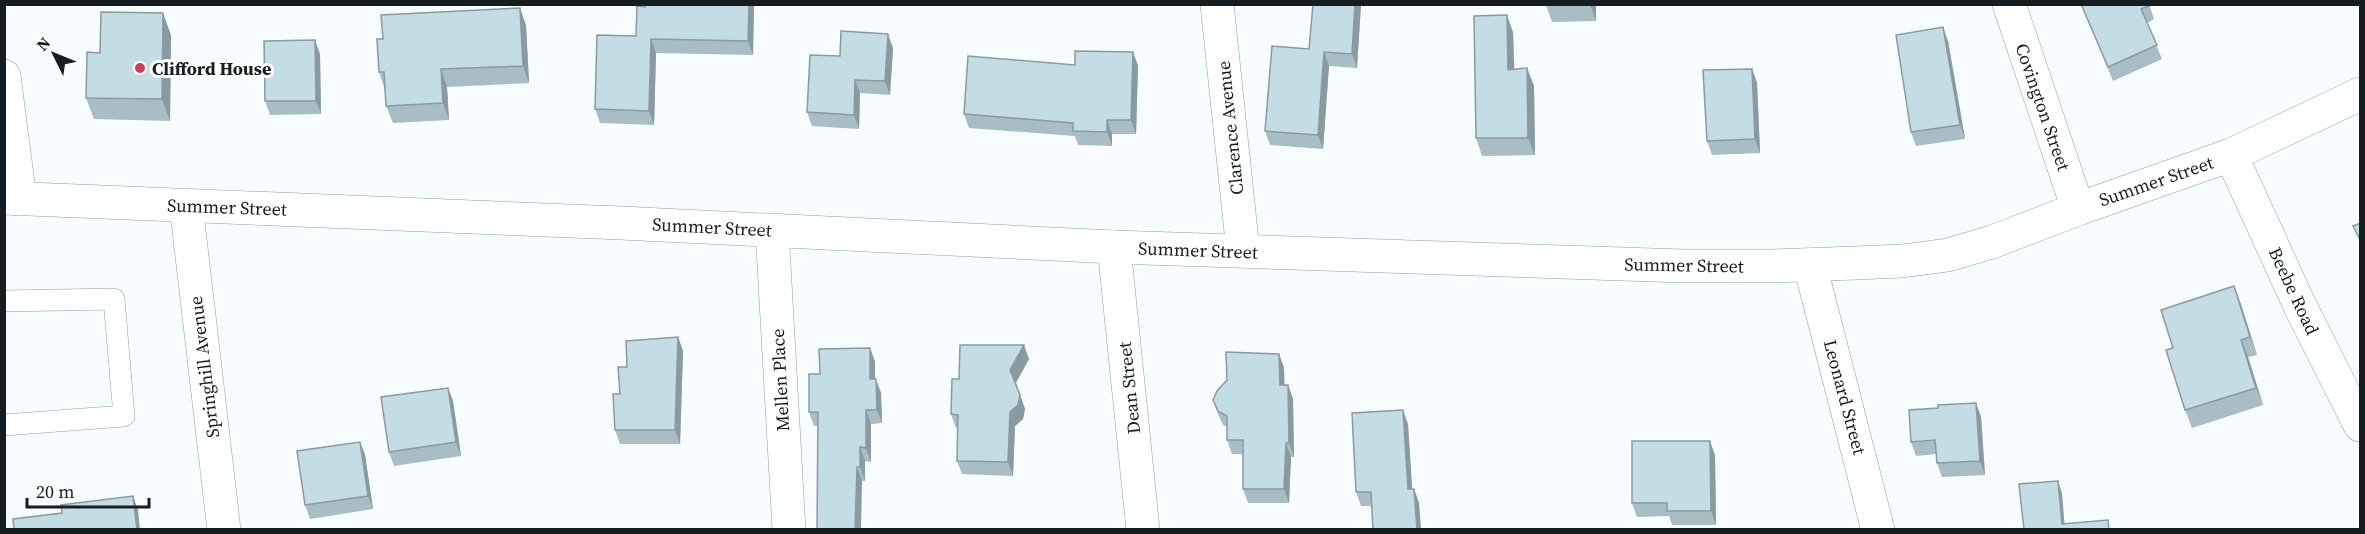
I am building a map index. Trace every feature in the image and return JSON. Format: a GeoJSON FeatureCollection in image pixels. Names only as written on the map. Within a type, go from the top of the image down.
{"type":"FeatureCollection","features":[{"type":"Feature","properties":{"kind":"main road","name":"Clarence Avenue"},"geometry":{"type":"LineString","coordinates":[[1217,4],[1243,251]]}},
{"type":"Feature","properties":{"kind":"main road","name":"Covington Street"},"geometry":{"type":"LineString","coordinates":[[2008,4],[2078,208]]}},
{"type":"Feature","properties":{"kind":"main road"},"geometry":{"type":"LineString","coordinates":[[4,76],[12,198]]}},
{"type":"Feature","properties":{"kind":"main road","name":"Summer Street"},"geometry":{"type":"LineString","coordinates":[[12,198],[1114,247],[1684,266],[1810,265],[1902,261],[1948,255],[1992,243],[2078,208],[2231,155],[2361,94]]}},
{"type":"Feature","properties":{"kind":"main road","name":"Beebe Road"},"geometry":{"type":"LineString","coordinates":[[2231,155],[2300,306],[2361,425]]}},
{"type":"Feature","properties":{"kind":"main road","name":"Springhill Avenue"},"geometry":{"type":"LineString","coordinates":[[186,205],[224,530]]}},
{"type":"Feature","properties":{"kind":"main road","name":"Mellen Place"},"geometry":{"type":"LineString","coordinates":[[772,230],[789,530]]}},
{"type":"Feature","properties":{"kind":"main road","name":"Dean Street"},"geometry":{"type":"LineString","coordinates":[[1114,247],[1143,530]]}},
{"type":"Feature","properties":{"kind":"main road","name":"Leonard Street"},"geometry":{"type":"LineString","coordinates":[[1810,265],[1878,530]]}},
{"type":"Feature","properties":{"kind":"lane"},"geometry":{"type":"LineString","coordinates":[[4,301],[114,299],[124,416],[4,425]]}},
{"type":"Feature","properties":{"kind":"building"},"geometry":{"type":"Polygon","coordinates":[[[645,4],[749,4],[748,41],[651,39],[649,111],[595,109],[597,35],[636,36],[637,6],[645,7],[645,4]]]}},
{"type":"Feature","properties":{"kind":"building"},"geometry":{"type":"Polygon","coordinates":[[[1313,4],[1355,4],[1352,54],[1324,52],[1318,135],[1265,131],[1272,46],[1309,49],[1313,4]]]}},
{"type":"Feature","properties":{"kind":"building"},"geometry":{"type":"Polygon","coordinates":[[[2081,4],[2149,4],[2141,9],[2157,45],[2108,67],[2081,4]]]}},
{"type":"Feature","properties":{"kind":"building"},"geometry":{"type":"Polygon","coordinates":[[[520,8],[523,66],[441,69],[443,103],[386,106],[384,72],[379,72],[377,39],[383,39],[381,15],[520,8]]]}},
{"type":"Feature","properties":{"kind":"building"},"geometry":{"type":"Polygon","coordinates":[[[101,12],[163,13],[162,99],[86,98],[87,52],[100,53],[101,12]]]}},
{"type":"Feature","properties":{"kind":"building"},"geometry":{"type":"Polygon","coordinates":[[[1507,15],[1508,70],[1527,68],[1528,138],[1476,138],[1474,16],[1507,15]]]}},
{"type":"Feature","properties":{"kind":"building"},"geometry":{"type":"Polygon","coordinates":[[[1943,27],[1960,125],[1911,132],[1896,35],[1943,27]]]}},
{"type":"Feature","properties":{"kind":"building"},"geometry":{"type":"Polygon","coordinates":[[[841,31],[888,34],[885,81],[855,80],[854,115],[807,112],[810,55],[840,56],[841,31]]]}},
{"type":"Feature","properties":{"kind":"building"},"geometry":{"type":"Polygon","coordinates":[[[315,40],[316,101],[265,101],[264,41],[315,40]]]}},
{"type":"Feature","properties":{"kind":"building"},"geometry":{"type":"Polygon","coordinates":[[[1075,51],[1133,52],[1131,120],[1107,120],[1107,132],[1073,131],[1073,123],[964,114],[968,56],[1075,65],[1075,51]]]}},
{"type":"Feature","properties":{"kind":"building"},"geometry":{"type":"Polygon","coordinates":[[[1752,69],[1755,139],[1707,141],[1703,70],[1752,69]]]}},
{"type":"Feature","properties":{"kind":"building"},"geometry":{"type":"Polygon","coordinates":[[[2361,223],[2361,242],[2353,226],[2361,223]]]}},
{"type":"Feature","properties":{"kind":"building"},"geometry":{"type":"Polygon","coordinates":[[[2234,286],[2250,337],[2241,340],[2256,388],[2185,410],[2166,350],[2173,348],[2161,310],[2234,286]]]}},
{"type":"Feature","properties":{"kind":"building"},"geometry":{"type":"Polygon","coordinates":[[[678,337],[675,430],[615,430],[613,394],[620,394],[618,367],[627,367],[626,341],[678,337]]]}},
{"type":"Feature","properties":{"kind":"building"},"geometry":{"type":"Polygon","coordinates":[[[960,345],[1024,345],[1010,370],[1020,395],[1018,405],[1010,412],[1008,462],[957,461],[958,415],[951,414],[952,379],[959,379],[960,345]]]}},
{"type":"Feature","properties":{"kind":"building"},"geometry":{"type":"Polygon","coordinates":[[[870,348],[870,379],[876,379],[877,410],[866,410],[866,448],[860,447],[860,467],[857,467],[855,530],[817,530],[818,412],[809,412],[809,374],[820,374],[819,349],[870,348]]]}},
{"type":"Feature","properties":{"kind":"building"},"geometry":{"type":"Polygon","coordinates":[[[1226,352],[1279,354],[1280,385],[1288,385],[1289,443],[1286,443],[1284,489],[1243,489],[1243,440],[1227,440],[1227,416],[1218,411],[1213,400],[1217,391],[1227,380],[1226,352]]]}},
{"type":"Feature","properties":{"kind":"building"},"geometry":{"type":"Polygon","coordinates":[[[448,388],[456,442],[389,452],[381,397],[448,388]]]}},
{"type":"Feature","properties":{"kind":"building"},"geometry":{"type":"Polygon","coordinates":[[[1976,403],[1980,461],[1937,463],[1935,440],[1911,442],[1909,410],[1938,408],[1938,405],[1976,403]]]}},
{"type":"Feature","properties":{"kind":"building"},"geometry":{"type":"Polygon","coordinates":[[[1403,410],[1408,489],[1414,489],[1417,530],[1373,530],[1371,492],[1356,492],[1352,413],[1403,410]]]}},
{"type":"Feature","properties":{"kind":"building"},"geometry":{"type":"Polygon","coordinates":[[[1632,441],[1710,441],[1711,511],[1667,511],[1667,503],[1632,503],[1632,441]]]}},
{"type":"Feature","properties":{"kind":"building"},"geometry":{"type":"Polygon","coordinates":[[[360,442],[368,496],[305,505],[297,451],[360,442]]]}},
{"type":"Feature","properties":{"kind":"building"},"geometry":{"type":"Polygon","coordinates":[[[2058,481],[2062,524],[2108,520],[2109,530],[2024,530],[2019,484],[2058,481]]]}},
{"type":"Feature","properties":{"kind":"building"},"geometry":{"type":"Polygon","coordinates":[[[133,496],[137,530],[14,530],[13,519],[62,513],[61,505],[133,496]]]}},
{"type":"Feature","properties":{"kind":"place","name":"Clifford House"},"geometry":{"type":"Point","coordinates":[140,68]}}]}
